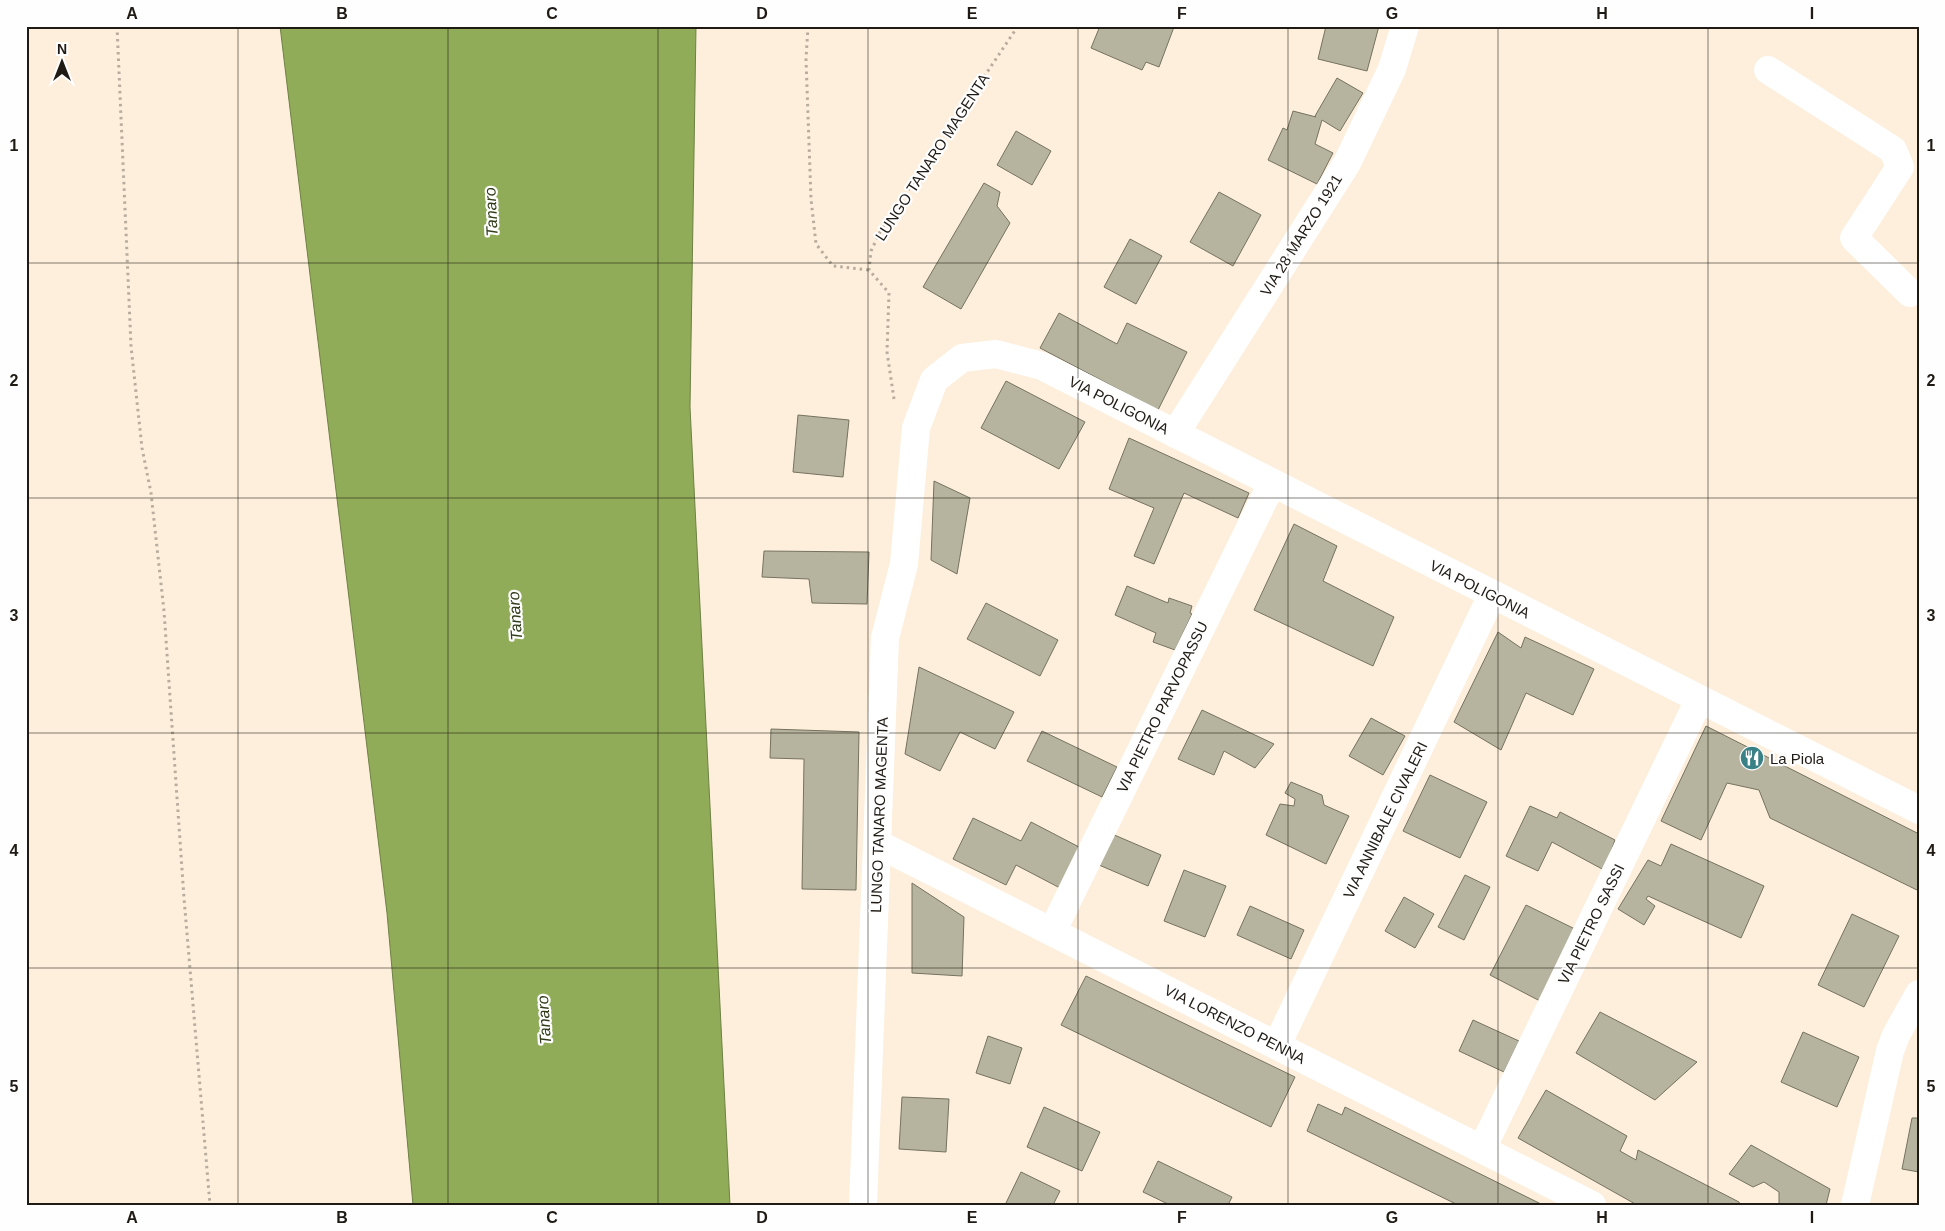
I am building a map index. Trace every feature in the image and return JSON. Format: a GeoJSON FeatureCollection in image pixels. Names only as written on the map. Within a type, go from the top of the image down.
{"type":"FeatureCollection","features":[{"type":"Feature","properties":{"kind":"street","name":"VIA 28 MARZO 1921"},"geometry":{"type":"LineString","coordinates":[[1175,434],[1348,163],[1392,69],[1405,26]]}},
{"type":"Feature","properties":{"kind":"street"},"geometry":{"type":"LineString","coordinates":[[1768,70],[1893,150],[1900,167],[1854,238],[1916,292]]}},
{"type":"Feature","properties":{"kind":"street","name":"LUNGO TANARO MAGENTA"},"geometry":{"type":"LineString","coordinates":[[863,1205],[885,638],[904,564],[916,428],[934,380],[962,358],[996,354],[1042,366]]}},
{"type":"Feature","properties":{"kind":"street","name":"VIA POLIGONIA"},"geometry":{"type":"LineString","coordinates":[[1042,366],[1919,810]]}},
{"type":"Feature","properties":{"kind":"street","name":"VIA PIETRO PARVOPASSU"},"geometry":{"type":"LineString","coordinates":[[1052,932],[1272,483]]}},
{"type":"Feature","properties":{"kind":"street","name":"VIA ANNIBALE CIVALERI"},"geometry":{"type":"LineString","coordinates":[[1277,1045],[1492,595]]}},
{"type":"Feature","properties":{"kind":"street","name":"VIA PIETRO SASSI"},"geometry":{"type":"LineString","coordinates":[[1482,1149],[1699,700]]}},
{"type":"Feature","properties":{"kind":"street","name":"VIA LORENZO PENNA"},"geometry":{"type":"LineString","coordinates":[[878,844],[1592,1205]]}},
{"type":"Feature","properties":{"kind":"street"},"geometry":{"type":"LineString","coordinates":[[1856,1205],[1890,1051],[1896,1034],[1919,994]]}},
{"type":"Feature","properties":{"kind":"path"},"geometry":{"type":"LineString","coordinates":[[117,26],[131,346],[142,448],[152,493],[164,611],[185,908],[210,1205]]}},
{"type":"Feature","properties":{"kind":"path"},"geometry":{"type":"LineString","coordinates":[[808,26],[806,59],[810,169],[816,244],[834,266],[869,270],[889,293],[887,352],[896,408],[916,428]]}},
{"type":"Feature","properties":{"kind":"path","name":"LUNGO TANARO MAGENTA"},"geometry":{"type":"LineString","coordinates":[[869,270],[870,251],[880,232],[1018,26]]}},
{"type":"Feature","properties":{"kind":"water","name":"Tanaro"},"geometry":{"type":"Polygon","coordinates":[[[280,26],[696,26],[690,407],[730,1205],[413,1205],[387,913],[280,26]]]}},
{"type":"Feature","properties":{"kind":"building"},"geometry":{"type":"Polygon","coordinates":[[[1100,26],[1174,27],[1159,67],[1146,62],[1142,70],[1091,48],[1100,26]]]}},
{"type":"Feature","properties":{"kind":"building"},"geometry":{"type":"Polygon","coordinates":[[[1326,26],[1379,26],[1367,71],[1318,59],[1326,26]]]}},
{"type":"Feature","properties":{"kind":"building"},"geometry":{"type":"Polygon","coordinates":[[[1337,78],[1363,93],[1340,131],[1322,120],[1315,144],[1333,153],[1317,184],[1268,160],[1283,128],[1287,130],[1293,111],[1316,117],[1337,78]]]}},
{"type":"Feature","properties":{"kind":"building"},"geometry":{"type":"Polygon","coordinates":[[[1016,131],[1051,151],[1032,185],[997,165],[1016,131]]]}},
{"type":"Feature","properties":{"kind":"building"},"geometry":{"type":"Polygon","coordinates":[[[984,183],[1000,192],[997,206],[1010,223],[961,309],[923,287],[984,183]]]}},
{"type":"Feature","properties":{"kind":"building"},"geometry":{"type":"Polygon","coordinates":[[[1219,192],[1261,215],[1233,266],[1190,242],[1219,192]]]}},
{"type":"Feature","properties":{"kind":"building"},"geometry":{"type":"Polygon","coordinates":[[[1130,239],[1162,256],[1136,304],[1104,287],[1130,239]]]}},
{"type":"Feature","properties":{"kind":"building"},"geometry":{"type":"Polygon","coordinates":[[[1059,313],[1117,344],[1127,323],[1187,352],[1158,410],[1040,348],[1059,313]]]}},
{"type":"Feature","properties":{"kind":"building"},"geometry":{"type":"Polygon","coordinates":[[[1006,381],[1085,422],[1059,469],[981,428],[1006,381]]]}},
{"type":"Feature","properties":{"kind":"building"},"geometry":{"type":"Polygon","coordinates":[[[798,415],[849,420],[843,477],[793,472],[798,415]]]}},
{"type":"Feature","properties":{"kind":"building"},"geometry":{"type":"Polygon","coordinates":[[[1129,438],[1249,493],[1238,518],[1184,493],[1154,564],[1134,556],[1154,508],[1109,489],[1129,438]]]}},
{"type":"Feature","properties":{"kind":"building"},"geometry":{"type":"Polygon","coordinates":[[[934,481],[970,498],[957,574],[931,560],[934,481]]]}},
{"type":"Feature","properties":{"kind":"building"},"geometry":{"type":"Polygon","coordinates":[[[1294,524],[1337,546],[1323,581],[1394,617],[1373,666],[1254,610],[1294,524]]]}},
{"type":"Feature","properties":{"kind":"building"},"geometry":{"type":"Polygon","coordinates":[[[764,551],[869,552],[867,604],[812,603],[809,579],[762,577],[764,551]]]}},
{"type":"Feature","properties":{"kind":"building"},"geometry":{"type":"Polygon","coordinates":[[[1127,586],[1168,603],[1169,598],[1192,606],[1190,613],[1192,614],[1175,650],[1153,642],[1156,633],[1115,615],[1127,586]]]}},
{"type":"Feature","properties":{"kind":"building"},"geometry":{"type":"Polygon","coordinates":[[[986,603],[1058,640],[1040,676],[967,639],[986,603]]]}},
{"type":"Feature","properties":{"kind":"building"},"geometry":{"type":"Polygon","coordinates":[[[1498,632],[1521,648],[1525,637],[1594,669],[1573,715],[1526,693],[1501,750],[1454,722],[1498,632]]]}},
{"type":"Feature","properties":{"kind":"building"},"geometry":{"type":"Polygon","coordinates":[[[919,667],[1014,712],[995,749],[960,732],[940,771],[905,754],[919,667]]]}},
{"type":"Feature","properties":{"kind":"building"},"geometry":{"type":"Polygon","coordinates":[[[1202,710],[1274,744],[1255,768],[1224,751],[1214,775],[1178,759],[1202,710]]]}},
{"type":"Feature","properties":{"kind":"building"},"geometry":{"type":"Polygon","coordinates":[[[1371,718],[1405,736],[1383,775],[1349,756],[1371,718]]]}},
{"type":"Feature","properties":{"kind":"building"},"geometry":{"type":"Polygon","coordinates":[[[1706,726],[1919,834],[1919,891],[1770,818],[1759,790],[1727,783],[1701,840],[1661,821],[1706,726]]]}},
{"type":"Feature","properties":{"kind":"building"},"geometry":{"type":"Polygon","coordinates":[[[771,729],[859,732],[856,890],[802,889],[804,759],[770,758],[771,729]]]}},
{"type":"Feature","properties":{"kind":"building"},"geometry":{"type":"Polygon","coordinates":[[[1042,731],[1117,767],[1102,797],[1027,761],[1042,731]]]}},
{"type":"Feature","properties":{"kind":"building"},"geometry":{"type":"Polygon","coordinates":[[[1430,775],[1487,802],[1460,858],[1403,831],[1430,775]]]}},
{"type":"Feature","properties":{"kind":"building"},"geometry":{"type":"Polygon","coordinates":[[[1291,782],[1322,795],[1324,805],[1349,816],[1326,864],[1266,835],[1280,804],[1294,806],[1295,799],[1285,793],[1291,782]]]}},
{"type":"Feature","properties":{"kind":"building"},"geometry":{"type":"Polygon","coordinates":[[[1530,806],[1557,818],[1560,812],[1615,840],[1604,870],[1552,842],[1538,871],[1506,856],[1530,806]]]}},
{"type":"Feature","properties":{"kind":"building"},"geometry":{"type":"Polygon","coordinates":[[[973,818],[1021,841],[1031,822],[1081,848],[1060,888],[1016,865],[1006,885],[953,859],[973,818]]]}},
{"type":"Feature","properties":{"kind":"building"},"geometry":{"type":"Polygon","coordinates":[[[1112,834],[1161,855],[1148,886],[1099,865],[1112,834]]]}},
{"type":"Feature","properties":{"kind":"building"},"geometry":{"type":"Polygon","coordinates":[[[1671,844],[1764,886],[1741,938],[1648,896],[1646,899],[1655,906],[1644,925],[1618,909],[1648,860],[1661,866],[1671,844]]]}},
{"type":"Feature","properties":{"kind":"building"},"geometry":{"type":"Polygon","coordinates":[[[1184,870],[1226,886],[1205,937],[1164,921],[1184,870]]]}},
{"type":"Feature","properties":{"kind":"building"},"geometry":{"type":"Polygon","coordinates":[[[1465,875],[1490,887],[1464,940],[1438,927],[1465,875]]]}},
{"type":"Feature","properties":{"kind":"building"},"geometry":{"type":"Polygon","coordinates":[[[912,883],[964,917],[962,976],[912,973],[912,883]]]}},
{"type":"Feature","properties":{"kind":"building"},"geometry":{"type":"Polygon","coordinates":[[[1404,897],[1434,914],[1415,948],[1385,931],[1404,897]]]}},
{"type":"Feature","properties":{"kind":"building"},"geometry":{"type":"Polygon","coordinates":[[[1526,905],[1577,930],[1540,1001],[1490,975],[1526,905]]]}},
{"type":"Feature","properties":{"kind":"building"},"geometry":{"type":"Polygon","coordinates":[[[1250,906],[1304,930],[1291,959],[1237,935],[1250,906]]]}},
{"type":"Feature","properties":{"kind":"building"},"geometry":{"type":"Polygon","coordinates":[[[1852,914],[1899,936],[1864,1007],[1818,985],[1852,914]]]}},
{"type":"Feature","properties":{"kind":"building"},"geometry":{"type":"Polygon","coordinates":[[[1086,976],[1295,1077],[1271,1127],[1061,1025],[1086,976]]]}},
{"type":"Feature","properties":{"kind":"building"},"geometry":{"type":"Polygon","coordinates":[[[1600,1012],[1697,1062],[1655,1100],[1576,1053],[1600,1012]]]}},
{"type":"Feature","properties":{"kind":"building"},"geometry":{"type":"Polygon","coordinates":[[[1473,1020],[1519,1041],[1504,1072],[1459,1051],[1473,1020]]]}},
{"type":"Feature","properties":{"kind":"building"},"geometry":{"type":"Polygon","coordinates":[[[1803,1032],[1859,1057],[1837,1107],[1781,1082],[1803,1032]]]}},
{"type":"Feature","properties":{"kind":"building"},"geometry":{"type":"Polygon","coordinates":[[[988,1036],[1022,1048],[1010,1084],[976,1073],[988,1036]]]}},
{"type":"Feature","properties":{"kind":"building"},"geometry":{"type":"Polygon","coordinates":[[[1546,1090],[1627,1136],[1620,1151],[1636,1160],[1638,1150],[1739,1202],[1740,1205],[1637,1205],[1518,1138],[1546,1090]]]}},
{"type":"Feature","properties":{"kind":"building"},"geometry":{"type":"Polygon","coordinates":[[[902,1097],[949,1099],[946,1152],[899,1149],[902,1097]]]}},
{"type":"Feature","properties":{"kind":"building"},"geometry":{"type":"Polygon","coordinates":[[[1318,1104],[1342,1115],[1345,1107],[1543,1205],[1458,1205],[1307,1131],[1318,1104]]]}},
{"type":"Feature","properties":{"kind":"building"},"geometry":{"type":"Polygon","coordinates":[[[1044,1107],[1100,1132],[1082,1171],[1027,1147],[1044,1107]]]}},
{"type":"Feature","properties":{"kind":"building"},"geometry":{"type":"Polygon","coordinates":[[[1912,1118],[1919,1118],[1919,1172],[1902,1169],[1912,1118]]]}},
{"type":"Feature","properties":{"kind":"building"},"geometry":{"type":"Polygon","coordinates":[[[1751,1145],[1830,1189],[1826,1205],[1779,1205],[1779,1192],[1764,1182],[1753,1187],[1729,1174],[1751,1145]]]}},
{"type":"Feature","properties":{"kind":"building"},"geometry":{"type":"Polygon","coordinates":[[[1158,1161],[1232,1197],[1228,1205],[1170,1205],[1143,1192],[1158,1161]]]}},
{"type":"Feature","properties":{"kind":"building"},"geometry":{"type":"Polygon","coordinates":[[[1021,1172],[1060,1191],[1053,1205],[1005,1205],[1021,1172]]]}},
{"type":"Feature","properties":{"kind":"place","name":"La Piola"},"geometry":{"type":"Point","coordinates":[1752,758]}}]}
